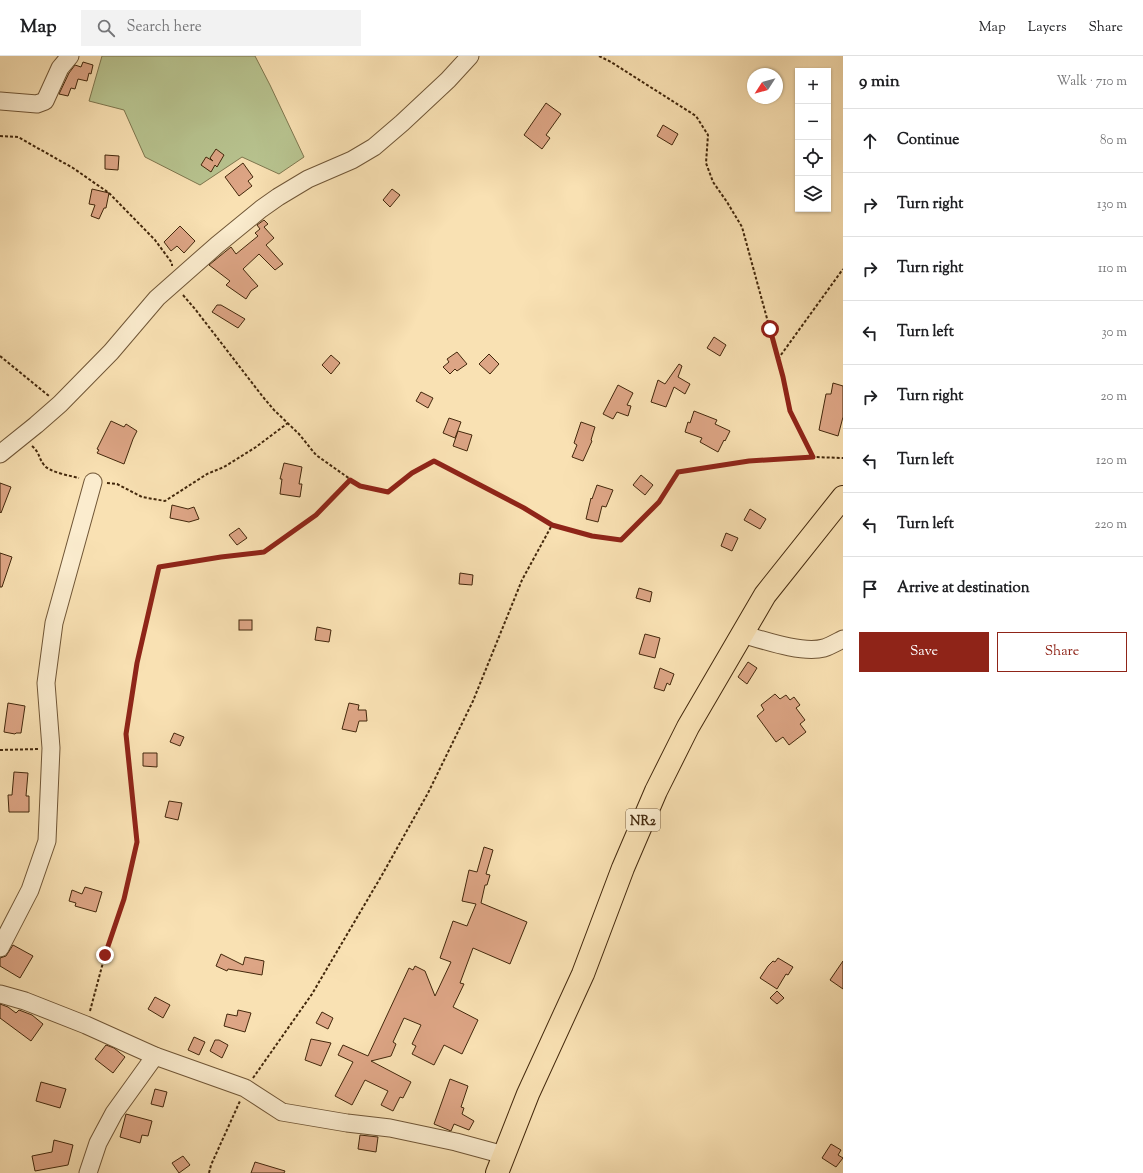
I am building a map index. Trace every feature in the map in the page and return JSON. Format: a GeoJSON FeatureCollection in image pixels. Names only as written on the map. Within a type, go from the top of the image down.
{"type":"FeatureCollection","features":[{"type":"Feature","properties":{"kind":"highway","name":"NR2"},"geometry":{"type":"LineString","coordinates":[[501,1164],[528,1094],[583,974],[623,868],[656,791],[688,727],[765,595],[843,497]]}},
{"type":"Feature","properties":{"kind":"street"},"geometry":{"type":"LineString","coordinates":[[0,101],[37,104],[45,101],[60,68],[70,56]]}},
{"type":"Feature","properties":{"kind":"street"},"geometry":{"type":"LineString","coordinates":[[0,454],[60,404],[111,352],[157,298],[217,245],[278,197],[308,179],[352,160],[374,147],[402,123],[470,56]]}},
{"type":"Feature","properties":{"kind":"street"},"geometry":{"type":"LineString","coordinates":[[0,948],[30,890],[47,842],[51,748],[46,683],[54,623],[93,482]]}},
{"type":"Feature","properties":{"kind":"street"},"geometry":{"type":"LineString","coordinates":[[742,634],[764,641],[812,650],[824,648],[843,639]]}},
{"type":"Feature","properties":{"kind":"street"},"geometry":{"type":"LineString","coordinates":[[0,994],[25,1001],[86,1025],[155,1056],[246,1088],[282,1112],[341,1122],[390,1128],[456,1142],[501,1164]]}},
{"type":"Feature","properties":{"kind":"street"},"geometry":{"type":"LineString","coordinates":[[88,1173],[98,1143],[114,1113],[155,1056]]}},
{"type":"Feature","properties":{"kind":"path"},"geometry":{"type":"LineString","coordinates":[[599,56],[611,62],[696,116],[708,135],[706,163],[713,182],[742,227],[778,359],[790,411],[813,457]]}},
{"type":"Feature","properties":{"kind":"path"},"geometry":{"type":"LineString","coordinates":[[0,136],[18,137],[73,168],[109,193],[155,240],[172,263],[173,284],[195,309],[262,397],[299,434],[316,455],[360,486],[388,492],[412,473],[434,461],[524,508],[552,525],[592,536],[621,540],[659,502],[678,472],[749,461],[813,457],[843,458]]}},
{"type":"Feature","properties":{"kind":"path"},"geometry":{"type":"LineString","coordinates":[[778,359],[843,269]]}},
{"type":"Feature","properties":{"kind":"path"},"geometry":{"type":"LineString","coordinates":[[0,356],[60,404]]}},
{"type":"Feature","properties":{"kind":"path"},"geometry":{"type":"LineString","coordinates":[[21,437],[38,451],[44,466],[54,471],[93,482],[117,484],[142,497],[165,501],[207,474],[224,467],[256,447],[288,423]]}},
{"type":"Feature","properties":{"kind":"path"},"geometry":{"type":"LineString","coordinates":[[86,1025],[105,955],[124,899],[137,842],[126,734],[137,663],[159,567],[264,552],[316,515],[350,480]]}},
{"type":"Feature","properties":{"kind":"path"},"geometry":{"type":"LineString","coordinates":[[209,1173],[211,1165],[246,1088],[312,994],[424,800],[473,701],[522,580],[552,525]]}},
{"type":"Feature","properties":{"kind":"path"},"geometry":{"type":"LineString","coordinates":[[0,750],[51,748]]}},
{"type":"Feature","properties":{"kind":"green space"},"geometry":{"type":"Polygon","coordinates":[[[102,56],[255,56],[304,157],[279,174],[242,157],[200,185],[145,157],[124,110],[89,101],[102,56]]]}},
{"type":"Feature","properties":{"kind":"building"},"geometry":{"type":"Polygon","coordinates":[[[83,62],[93,65],[91,74],[89,73],[87,81],[78,79],[75,89],[71,88],[68,96],[59,94],[69,73],[75,65],[81,67],[83,62]]]}},
{"type":"Feature","properties":{"kind":"building"},"geometry":{"type":"Polygon","coordinates":[[[546,103],[561,114],[546,135],[550,138],[542,149],[524,135],[546,103]]]}},
{"type":"Feature","properties":{"kind":"building"},"geometry":{"type":"Polygon","coordinates":[[[663,125],[678,134],[672,145],[657,136],[663,125]]]}},
{"type":"Feature","properties":{"kind":"building"},"geometry":{"type":"Polygon","coordinates":[[[216,149],[224,155],[217,167],[215,165],[211,172],[201,165],[206,157],[213,161],[210,158],[216,149]]]}},
{"type":"Feature","properties":{"kind":"building"},"geometry":{"type":"Polygon","coordinates":[[[105,155],[119,156],[118,170],[105,169],[105,155]]]}},
{"type":"Feature","properties":{"kind":"building"},"geometry":{"type":"Polygon","coordinates":[[[243,163],[253,177],[248,181],[252,186],[239,196],[225,177],[243,163]]]}},
{"type":"Feature","properties":{"kind":"building"},"geometry":{"type":"Polygon","coordinates":[[[92,189],[109,193],[106,208],[104,208],[99,219],[91,216],[95,205],[89,204],[92,189]]]}},
{"type":"Feature","properties":{"kind":"building"},"geometry":{"type":"Polygon","coordinates":[[[392,189],[400,195],[390,207],[383,200],[392,189]]]}},
{"type":"Feature","properties":{"kind":"building"},"geometry":{"type":"Polygon","coordinates":[[[264,220],[268,224],[264,227],[274,238],[266,245],[283,264],[275,270],[259,254],[243,269],[258,286],[251,291],[246,299],[226,285],[230,281],[209,265],[231,247],[236,254],[258,236],[255,233],[260,229],[257,225],[264,220]]]}},
{"type":"Feature","properties":{"kind":"building"},"geometry":{"type":"Polygon","coordinates":[[[180,226],[195,241],[184,253],[177,246],[171,251],[164,242],[180,226]]]}},
{"type":"Feature","properties":{"kind":"building"},"geometry":{"type":"Polygon","coordinates":[[[217,305],[221,305],[245,319],[238,328],[212,312],[217,305]]]}},
{"type":"Feature","properties":{"kind":"building"},"geometry":{"type":"Polygon","coordinates":[[[714,337],[726,345],[720,356],[707,348],[714,337]]]}},
{"type":"Feature","properties":{"kind":"building"},"geometry":{"type":"Polygon","coordinates":[[[457,352],[467,364],[457,371],[455,369],[450,374],[443,367],[449,362],[447,359],[457,352]]]}},
{"type":"Feature","properties":{"kind":"building"},"geometry":{"type":"Polygon","coordinates":[[[489,354],[499,364],[490,374],[479,364],[489,354]]]}},
{"type":"Feature","properties":{"kind":"building"},"geometry":{"type":"Polygon","coordinates":[[[331,355],[340,363],[331,374],[322,365],[331,355]]]}},
{"type":"Feature","properties":{"kind":"building"},"geometry":{"type":"Polygon","coordinates":[[[679,364],[682,366],[678,377],[690,384],[685,394],[674,387],[666,407],[651,402],[658,380],[665,384],[679,364]]]}},
{"type":"Feature","properties":{"kind":"building"},"geometry":{"type":"Polygon","coordinates":[[[833,383],[843,386],[843,417],[838,436],[819,430],[826,394],[831,394],[833,383]]]}},
{"type":"Feature","properties":{"kind":"building"},"geometry":{"type":"Polygon","coordinates":[[[618,385],[633,393],[627,405],[631,406],[628,416],[617,412],[613,419],[603,414],[618,385]]]}},
{"type":"Feature","properties":{"kind":"building"},"geometry":{"type":"Polygon","coordinates":[[[421,392],[433,398],[428,408],[416,401],[421,392]]]}},
{"type":"Feature","properties":{"kind":"building"},"geometry":{"type":"Polygon","coordinates":[[[694,411],[717,420],[715,424],[730,431],[718,452],[700,442],[702,438],[685,432],[694,411]]]}},
{"type":"Feature","properties":{"kind":"building"},"geometry":{"type":"Polygon","coordinates":[[[449,418],[461,422],[455,438],[443,433],[449,418]]]}},
{"type":"Feature","properties":{"kind":"building"},"geometry":{"type":"Polygon","coordinates":[[[111,421],[124,427],[126,424],[137,431],[124,464],[97,453],[99,450],[97,449],[111,421]]]}},
{"type":"Feature","properties":{"kind":"building"},"geometry":{"type":"Polygon","coordinates":[[[581,422],[595,427],[592,441],[583,461],[572,457],[577,445],[574,443],[581,422]]]}},
{"type":"Feature","properties":{"kind":"building"},"geometry":{"type":"Polygon","coordinates":[[[458,431],[472,435],[467,451],[453,446],[458,431]]]}},
{"type":"Feature","properties":{"kind":"building"},"geometry":{"type":"Polygon","coordinates":[[[284,463],[302,467],[299,484],[302,484],[300,497],[280,494],[282,479],[280,479],[284,463]]]}},
{"type":"Feature","properties":{"kind":"building"},"geometry":{"type":"Polygon","coordinates":[[[641,475],[653,485],[645,495],[633,485],[641,475]]]}},
{"type":"Feature","properties":{"kind":"building"},"geometry":{"type":"Polygon","coordinates":[[[0,483],[11,487],[1,513],[0,512],[0,483]]]}},
{"type":"Feature","properties":{"kind":"building"},"geometry":{"type":"Polygon","coordinates":[[[597,485],[613,490],[606,507],[602,506],[598,522],[586,519],[591,498],[592,499],[597,485]]]}},
{"type":"Feature","properties":{"kind":"building"},"geometry":{"type":"Polygon","coordinates":[[[172,505],[188,509],[194,507],[199,519],[189,522],[170,518],[172,505]]]}},
{"type":"Feature","properties":{"kind":"building"},"geometry":{"type":"Polygon","coordinates":[[[750,509],[766,519],[760,529],[744,520],[750,509]]]}},
{"type":"Feature","properties":{"kind":"building"},"geometry":{"type":"Polygon","coordinates":[[[239,528],[247,538],[237,545],[229,535],[239,528]]]}},
{"type":"Feature","properties":{"kind":"building"},"geometry":{"type":"Polygon","coordinates":[[[726,533],[738,538],[732,551],[721,546],[726,533]]]}},
{"type":"Feature","properties":{"kind":"building"},"geometry":{"type":"Polygon","coordinates":[[[0,553],[12,557],[2,587],[0,587],[0,553]]]}},
{"type":"Feature","properties":{"kind":"building"},"geometry":{"type":"Polygon","coordinates":[[[460,573],[473,575],[472,585],[459,584],[460,573]]]}},
{"type":"Feature","properties":{"kind":"building"},"geometry":{"type":"Polygon","coordinates":[[[639,588],[652,592],[650,602],[636,598],[639,588]]]}},
{"type":"Feature","properties":{"kind":"building"},"geometry":{"type":"Polygon","coordinates":[[[239,620],[252,620],[252,630],[239,630],[239,620]]]}},
{"type":"Feature","properties":{"kind":"building"},"geometry":{"type":"Polygon","coordinates":[[[317,627],[331,630],[329,642],[315,640],[317,627]]]}},
{"type":"Feature","properties":{"kind":"building"},"geometry":{"type":"Polygon","coordinates":[[[645,634],[660,638],[655,658],[639,654],[645,634]]]}},
{"type":"Feature","properties":{"kind":"building"},"geometry":{"type":"Polygon","coordinates":[[[748,662],[757,668],[747,684],[738,677],[748,662]]]}},
{"type":"Feature","properties":{"kind":"building"},"geometry":{"type":"Polygon","coordinates":[[[660,668],[674,674],[670,685],[667,683],[664,691],[654,688],[660,668]]]}},
{"type":"Feature","properties":{"kind":"building"},"geometry":{"type":"Polygon","coordinates":[[[775,694],[780,699],[786,695],[790,700],[794,697],[800,705],[796,708],[805,720],[800,724],[806,732],[789,745],[783,737],[776,742],[757,716],[764,710],[761,705],[775,694]]]}},
{"type":"Feature","properties":{"kind":"building"},"geometry":{"type":"Polygon","coordinates":[[[8,703],[25,706],[21,733],[15,734],[4,732],[8,703]]]}},
{"type":"Feature","properties":{"kind":"building"},"geometry":{"type":"Polygon","coordinates":[[[349,703],[359,705],[358,710],[366,710],[367,721],[359,721],[356,732],[342,729],[349,703]]]}},
{"type":"Feature","properties":{"kind":"building"},"geometry":{"type":"Polygon","coordinates":[[[174,733],[184,737],[180,746],[170,742],[174,733]]]}},
{"type":"Feature","properties":{"kind":"building"},"geometry":{"type":"Polygon","coordinates":[[[143,753],[157,753],[157,767],[143,766],[143,753]]]}},
{"type":"Feature","properties":{"kind":"building"},"geometry":{"type":"Polygon","coordinates":[[[14,772],[28,773],[26,796],[29,796],[29,812],[9,812],[8,795],[12,795],[14,772]]]}},
{"type":"Feature","properties":{"kind":"building"},"geometry":{"type":"Polygon","coordinates":[[[169,801],[182,803],[178,820],[165,817],[169,801]]]}},
{"type":"Feature","properties":{"kind":"building"},"geometry":{"type":"Polygon","coordinates":[[[484,847],[493,850],[486,874],[490,875],[487,885],[485,885],[481,903],[527,922],[510,964],[473,948],[460,983],[464,984],[453,1007],[478,1020],[462,1054],[444,1045],[434,1065],[412,1054],[416,1046],[412,1044],[421,1025],[404,1018],[393,1042],[396,1044],[391,1056],[371,1061],[411,1082],[403,1098],[400,1097],[393,1111],[381,1105],[388,1091],[365,1080],[352,1105],[335,1096],[353,1062],[338,1055],[343,1045],[368,1056],[409,968],[413,970],[415,966],[425,971],[435,996],[451,962],[440,958],[453,921],[467,926],[476,904],[462,901],[469,870],[477,872],[484,847]]]}},
{"type":"Feature","properties":{"kind":"building"},"geometry":{"type":"Polygon","coordinates":[[[85,887],[102,892],[96,912],[75,906],[76,903],[69,901],[72,890],[82,894],[85,887]]]}},
{"type":"Feature","properties":{"kind":"building"},"geometry":{"type":"Polygon","coordinates":[[[13,945],[33,956],[20,978],[0,966],[0,958],[6,956],[13,945]]]}},
{"type":"Feature","properties":{"kind":"building"},"geometry":{"type":"Polygon","coordinates":[[[221,954],[243,965],[245,957],[264,961],[262,975],[228,969],[227,971],[216,966],[221,954]]]}},
{"type":"Feature","properties":{"kind":"building"},"geometry":{"type":"Polygon","coordinates":[[[778,958],[793,967],[788,975],[786,974],[777,989],[760,978],[768,966],[773,961],[775,962],[778,958]]]}},
{"type":"Feature","properties":{"kind":"building"},"geometry":{"type":"Polygon","coordinates":[[[843,961],[843,989],[830,980],[843,961]]]}},
{"type":"Feature","properties":{"kind":"building"},"geometry":{"type":"Polygon","coordinates":[[[777,991],[784,998],[777,1004],[770,998],[777,991]]]}},
{"type":"Feature","properties":{"kind":"building"},"geometry":{"type":"Polygon","coordinates":[[[155,997],[170,1005],[163,1018],[148,1009],[155,997]]]}},
{"type":"Feature","properties":{"kind":"building"},"geometry":{"type":"Polygon","coordinates":[[[0,1004],[8,1007],[16,1013],[19,1010],[32,1015],[43,1024],[31,1041],[0,1018],[0,1004]]]}},
{"type":"Feature","properties":{"kind":"building"},"geometry":{"type":"Polygon","coordinates":[[[238,1010],[251,1013],[245,1032],[224,1026],[227,1014],[237,1016],[238,1010]]]}},
{"type":"Feature","properties":{"kind":"building"},"geometry":{"type":"Polygon","coordinates":[[[322,1012],[333,1018],[328,1029],[316,1023],[322,1012]]]}},
{"type":"Feature","properties":{"kind":"building"},"geometry":{"type":"Polygon","coordinates":[[[194,1037],[205,1042],[199,1055],[188,1050],[194,1037]]]}},
{"type":"Feature","properties":{"kind":"building"},"geometry":{"type":"Polygon","coordinates":[[[311,1039],[331,1043],[321,1066],[305,1060],[311,1039]]]}},
{"type":"Feature","properties":{"kind":"building"},"geometry":{"type":"Polygon","coordinates":[[[215,1040],[219,1040],[228,1045],[222,1058],[210,1051],[215,1040]]]}},
{"type":"Feature","properties":{"kind":"building"},"geometry":{"type":"Polygon","coordinates":[[[106,1045],[114,1048],[125,1057],[113,1073],[95,1059],[106,1045]]]}},
{"type":"Feature","properties":{"kind":"building"},"geometry":{"type":"Polygon","coordinates":[[[450,1079],[468,1086],[461,1107],[464,1108],[462,1114],[474,1121],[469,1130],[454,1124],[451,1131],[434,1124],[450,1079]]]}},
{"type":"Feature","properties":{"kind":"building"},"geometry":{"type":"Polygon","coordinates":[[[41,1082],[66,1089],[60,1108],[36,1101],[41,1082]]]}},
{"type":"Feature","properties":{"kind":"building"},"geometry":{"type":"Polygon","coordinates":[[[155,1089],[167,1092],[163,1107],[151,1104],[155,1089]]]}},
{"type":"Feature","properties":{"kind":"building"},"geometry":{"type":"Polygon","coordinates":[[[126,1114],[152,1121],[148,1136],[142,1135],[140,1143],[120,1137],[126,1114]]]}},
{"type":"Feature","properties":{"kind":"building"},"geometry":{"type":"Polygon","coordinates":[[[360,1135],[378,1137],[376,1152],[358,1149],[360,1135]]]}},
{"type":"Feature","properties":{"kind":"building"},"geometry":{"type":"Polygon","coordinates":[[[54,1140],[73,1145],[68,1165],[35,1171],[32,1156],[52,1152],[54,1140]]]}},
{"type":"Feature","properties":{"kind":"building"},"geometry":{"type":"Polygon","coordinates":[[[831,1144],[841,1150],[838,1155],[843,1158],[836,1167],[822,1158],[831,1144]]]}},
{"type":"Feature","properties":{"kind":"building"},"geometry":{"type":"Polygon","coordinates":[[[183,1156],[190,1165],[179,1173],[172,1163],[183,1156]]]}},
{"type":"Feature","properties":{"kind":"building"},"geometry":{"type":"Polygon","coordinates":[[[255,1162],[285,1171],[284,1173],[251,1173],[255,1162]]]}},
{"type":"Feature","properties":{"kind":"route"},"geometry":{"type":"LineString","coordinates":[[105,955],[124,899],[137,842],[126,734],[137,663],[159,567],[264,552],[316,515],[350,480],[360,486],[388,492],[412,473],[434,461],[524,508],[552,525],[592,536],[621,540],[659,502],[678,472],[749,461],[813,457],[790,411],[783,377],[770,329]]}}]}
